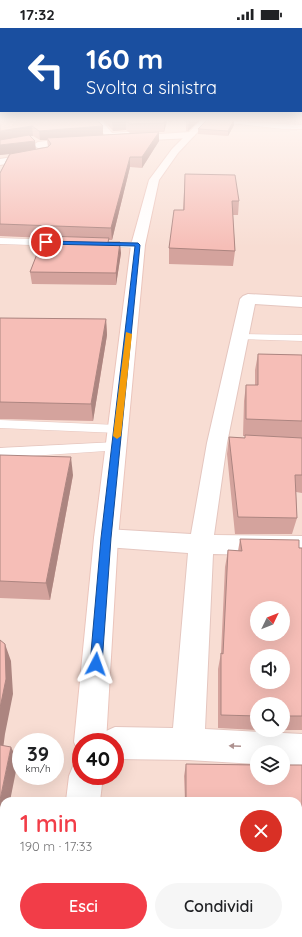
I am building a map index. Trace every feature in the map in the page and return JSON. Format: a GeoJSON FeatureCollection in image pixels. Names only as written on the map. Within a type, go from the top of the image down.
{"type":"FeatureCollection","features":[{"type":"Feature","properties":{"kind":"street"},"geometry":{"type":"LineString","coordinates":[[91,733],[106,538],[138,245],[154,180],[167,162]]}},
{"type":"Feature","properties":{"kind":"street"},"geometry":{"type":"LineString","coordinates":[[188,744],[201,544],[225,443],[240,337],[248,298],[302,302]]}},
{"type":"Feature","properties":{"kind":"street"},"geometry":{"type":"LineString","coordinates":[[106,538],[201,544],[302,546]]}},
{"type":"Feature","properties":{"kind":"street"},"geometry":{"type":"LineString","coordinates":[[124,743],[188,744],[302,750]]}},
{"type":"Feature","properties":{"kind":"street"},"geometry":{"type":"LineString","coordinates":[[83,797],[85,785]]}},
{"type":"Feature","properties":{"kind":"lane"},"geometry":{"type":"LineString","coordinates":[[0,241],[69,243]]}},
{"type":"Feature","properties":{"kind":"lane"},"geometry":{"type":"LineString","coordinates":[[92,244],[138,245]]}},
{"type":"Feature","properties":{"kind":"lane"},"geometry":{"type":"LineString","coordinates":[[240,337],[302,338]]}},
{"type":"Feature","properties":{"kind":"lane"},"geometry":{"type":"LineString","coordinates":[[0,424],[117,438]]}},
{"type":"Feature","properties":{"kind":"lane"},"geometry":{"type":"LineString","coordinates":[[0,453],[117,438]]}},
{"type":"Feature","properties":{"kind":"shaded area"},"geometry":{"type":"Polygon","coordinates":[[[0,162],[302,162],[302,797],[0,797],[0,162]]]}},
{"type":"Feature","properties":{"kind":"building"},"geometry":{"type":"Polygon","coordinates":[[[6,162],[129,162],[111,228],[0,224],[0,173],[6,162]]]}},
{"type":"Feature","properties":{"kind":"building"},"geometry":{"type":"Polygon","coordinates":[[[185,174],[235,175],[239,201],[232,201],[235,251],[169,248],[174,210],[184,210],[185,174]]]}},
{"type":"Feature","properties":{"kind":"building"},"geometry":{"type":"Polygon","coordinates":[[[44,236],[109,238],[108,242],[120,242],[116,273],[30,272],[44,236]]]}},
{"type":"Feature","properties":{"kind":"building"},"geometry":{"type":"Polygon","coordinates":[[[0,318],[106,319],[91,404],[0,402],[0,318]]]}},
{"type":"Feature","properties":{"kind":"building"},"geometry":{"type":"Polygon","coordinates":[[[258,354],[302,355],[302,421],[246,419],[246,385],[258,385],[258,354]]]}},
{"type":"Feature","properties":{"kind":"building"},"geometry":{"type":"Polygon","coordinates":[[[245,435],[302,438],[302,475],[295,475],[297,518],[238,517],[229,437],[245,438],[245,435]]]}},
{"type":"Feature","properties":{"kind":"building"},"geometry":{"type":"Polygon","coordinates":[[[0,455],[71,457],[46,583],[0,581],[0,455]]]}},
{"type":"Feature","properties":{"kind":"building"},"geometry":{"type":"Polygon","coordinates":[[[240,539],[299,540],[299,548],[302,548],[302,716],[290,716],[290,697],[250,697],[250,716],[221,715],[221,653],[223,654],[228,550],[242,551],[240,539]]]}},
{"type":"Feature","properties":{"kind":"building"},"geometry":{"type":"Polygon","coordinates":[[[0,640],[5,644],[6,679],[0,708],[0,640]]]}},
{"type":"Feature","properties":{"kind":"building"},"geometry":{"type":"Polygon","coordinates":[[[0,745],[11,747],[0,797],[0,745]]]}},
{"type":"Feature","properties":{"kind":"building"},"geometry":{"type":"Polygon","coordinates":[[[186,764],[250,765],[250,785],[290,785],[290,765],[302,765],[302,797],[186,797],[186,764]]]}},
{"type":"Feature","properties":{"kind":"slow traffic"},"geometry":{"type":"LineString","coordinates":[[117,436],[128,334]]}},
{"type":"Feature","properties":{"kind":"route"},"geometry":{"type":"LineString","coordinates":[[46,242],[138,245],[106,538],[96,664]]}}]}
